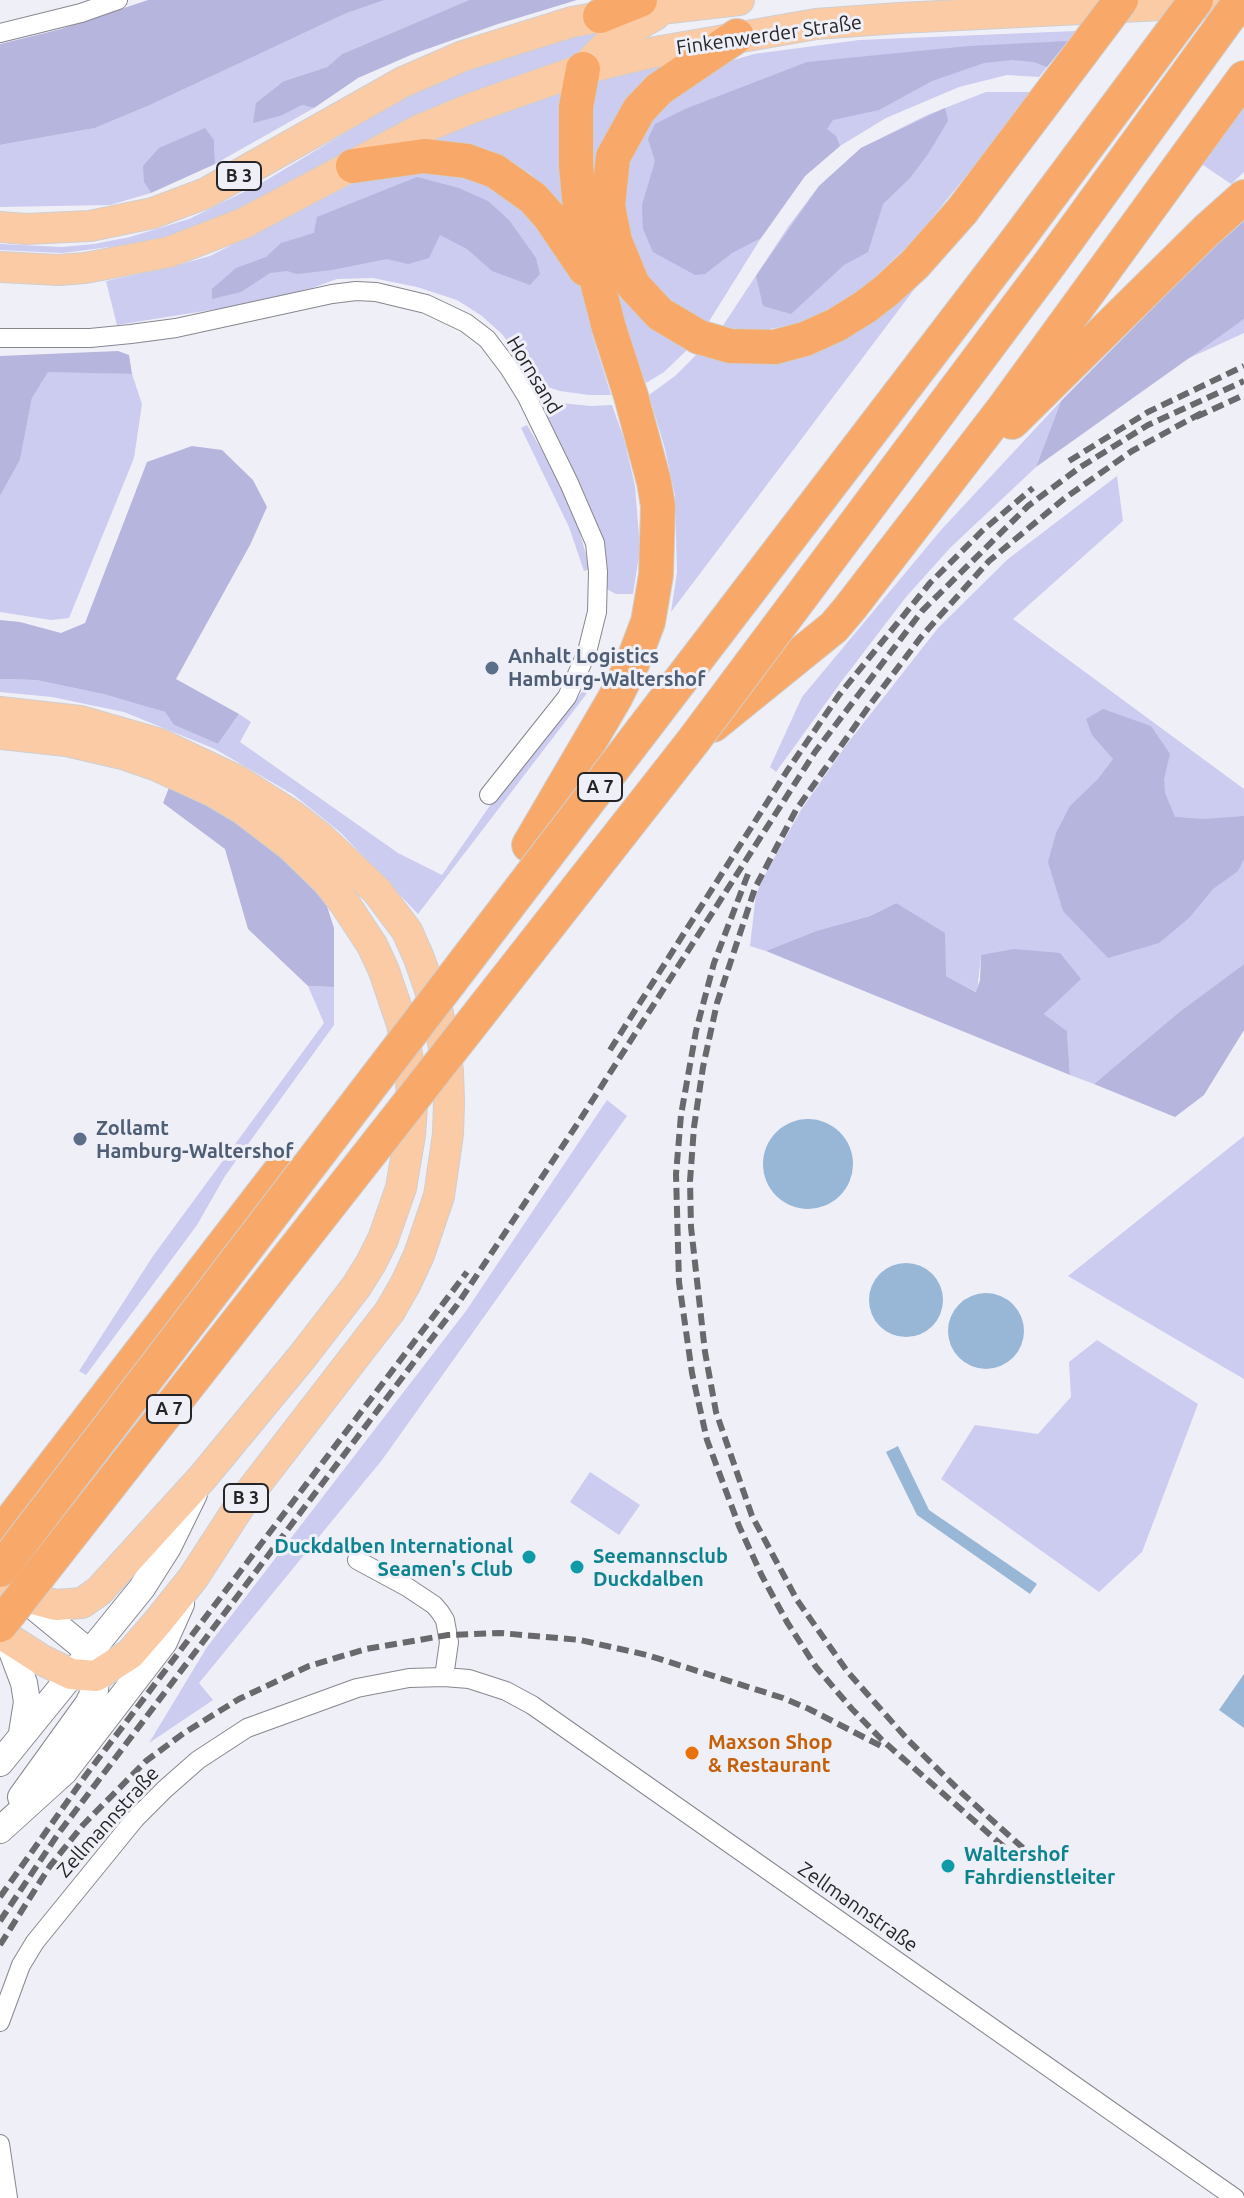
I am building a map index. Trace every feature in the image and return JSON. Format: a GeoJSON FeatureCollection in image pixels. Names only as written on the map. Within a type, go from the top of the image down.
{"type":"FeatureCollection","features":[{"type":"Feature","properties":{"kind":"highway"},"geometry":{"type":"LineString","coordinates":[[737,36],[659,89],[639,110],[613,157],[608,192],[610,224],[633,285],[668,320],[699,337],[730,346],[775,347],[805,339],[836,325],[865,307],[915,264],[962,211],[1121,0]]}},
{"type":"Feature","properties":{"kind":"highway","name":"A 7"},"geometry":{"type":"LineString","coordinates":[[0,1535],[916,340],[1089,111],[1168,0]]}},
{"type":"Feature","properties":{"kind":"highway","name":"A 7"},"geometry":{"type":"LineString","coordinates":[[7,1581],[1196,0]]}},
{"type":"Feature","properties":{"kind":"highway","name":"A 7"},"geometry":{"type":"LineString","coordinates":[[2,1632],[694,740],[1243,0]]}},
{"type":"Feature","properties":{"kind":"highway"},"geometry":{"type":"LineString","coordinates":[[600,16],[652,5]]}},
{"type":"Feature","properties":{"kind":"highway"},"geometry":{"type":"LineString","coordinates":[[529,845],[632,664],[654,597],[658,542],[654,482],[581,219],[576,165],[576,107],[583,69]]}},
{"type":"Feature","properties":{"kind":"highway"},"geometry":{"type":"LineString","coordinates":[[694,740],[834,627],[952,476],[1244,78]]}},
{"type":"Feature","properties":{"kind":"highway"},"geometry":{"type":"LineString","coordinates":[[353,166],[424,156],[467,161],[495,171],[533,198],[549,216],[598,289]]}},
{"type":"Feature","properties":{"kind":"highway"},"geometry":{"type":"LineString","coordinates":[[952,476],[1029,407],[1244,197]]}},
{"type":"Feature","properties":{"kind":"main road","name":"Finkenwerder Straße"},"geometry":{"type":"LineString","coordinates":[[583,69],[652,5],[739,0]]}},
{"type":"Feature","properties":{"kind":"main road","name":"Finkenwerder Straße"},"geometry":{"type":"LineString","coordinates":[[0,267],[46,270],[85,268],[169,252],[244,223],[434,124],[583,69],[737,36],[816,24],[1243,0]]}},
{"type":"Feature","properties":{"kind":"main road","name":"B 3"},"geometry":{"type":"LineString","coordinates":[[0,227],[90,226],[175,205],[242,174],[403,82],[501,44],[600,16]]}},
{"type":"Feature","properties":{"kind":"main road","name":"B 3"},"geometry":{"type":"LineString","coordinates":[[0,712],[80,721],[134,735],[186,755],[264,796],[321,838],[389,984],[402,1024],[412,1107],[401,1188],[383,1239],[356,1287],[202,1478],[93,1597],[82,1603],[56,1605],[7,1581]]}},
{"type":"Feature","properties":{"kind":"main road","name":"B 3"},"geometry":{"type":"LineString","coordinates":[[0,734],[36,736],[96,747],[183,777],[214,792],[337,871],[377,891],[407,931],[424,972],[438,1013],[448,1071],[448,1134],[439,1196],[419,1255],[390,1311],[241,1504],[193,1578],[130,1654],[85,1667]]}},
{"type":"Feature","properties":{"kind":"main road"},"geometry":{"type":"LineString","coordinates":[[2,1632],[42,1660],[85,1667]]}},
{"type":"Feature","properties":{"kind":"street"},"geometry":{"type":"LineString","coordinates":[[0,33],[81,13],[118,0]]}},
{"type":"Feature","properties":{"kind":"street","name":"Hornsand"},"geometry":{"type":"LineString","coordinates":[[0,338],[90,338],[131,334],[176,328],[356,291],[376,292],[426,304],[466,323],[487,339],[527,397],[569,483],[595,543],[598,572],[597,612],[587,652],[567,697],[489,795]]}},
{"type":"Feature","properties":{"kind":"street"},"geometry":{"type":"LineString","coordinates":[[0,1763],[22,1733],[85,1667],[142,1588],[168,1547],[202,1478]]}},
{"type":"Feature","properties":{"kind":"street"},"geometry":{"type":"LineString","coordinates":[[357,1560],[407,1587],[440,1612],[448,1635],[444,1677]]}},
{"type":"Feature","properties":{"kind":"street"},"geometry":{"type":"LineString","coordinates":[[0,1828],[64,1772],[164,1642],[193,1578]]}},
{"type":"Feature","properties":{"kind":"street"},"geometry":{"type":"LineString","coordinates":[[0,1828],[95,1690],[85,1667],[7,1581]]}},
{"type":"Feature","properties":{"kind":"street"},"geometry":{"type":"LineString","coordinates":[[2,1632],[24,1683],[27,1702],[22,1733]]}},
{"type":"Feature","properties":{"kind":"street","name":"Zellmannstraße"},"geometry":{"type":"LineString","coordinates":[[0,2022],[21,1965],[35,1942],[135,1819],[198,1760],[247,1728],[313,1702],[384,1682],[444,1677],[487,1683],[532,1705],[1235,2198]]}},
{"type":"Feature","properties":{"kind":"street"},"geometry":{"type":"LineString","coordinates":[[0,2144],[8,2198]]}},
{"type":"Feature","properties":{"kind":"shaded area"},"geometry":{"type":"Polygon","coordinates":[[[148,0],[385,0],[347,13],[95,128],[0,145],[0,44],[61,29],[148,0]]]}},
{"type":"Feature","properties":{"kind":"shaded area"},"geometry":{"type":"Polygon","coordinates":[[[385,0],[469,0],[342,54],[327,67],[284,81],[283,115],[302,105],[314,108],[215,164],[214,140],[144,182],[151,193],[110,205],[0,207],[0,145],[95,128],[347,13],[385,0]]]}},
{"type":"Feature","properties":{"kind":"shaded area"},"geometry":{"type":"Polygon","coordinates":[[[469,0],[577,0],[413,54],[358,78],[314,108],[302,105],[283,115],[253,123],[256,103],[284,81],[327,67],[342,54],[469,0]]]}},
{"type":"Feature","properties":{"kind":"shaded area"},"geometry":{"type":"Polygon","coordinates":[[[606,27],[579,60],[507,82],[396,125],[231,213],[187,230],[148,242],[63,253],[0,250],[0,244],[62,247],[94,244],[189,219],[260,184],[388,107],[436,82],[492,61],[606,27]]]}},
{"type":"Feature","properties":{"kind":"shaded area"},"geometry":{"type":"Polygon","coordinates":[[[1076,31],[1039,77],[1007,75],[959,87],[886,118],[840,146],[805,176],[761,238],[708,323],[685,314],[651,287],[626,249],[617,193],[645,116],[707,68],[754,54],[859,40],[1076,31]]]}},
{"type":"Feature","properties":{"kind":"shaded area"},"geometry":{"type":"Polygon","coordinates":[[[1068,41],[1047,67],[1012,60],[984,63],[932,81],[879,110],[833,120],[827,129],[836,136],[840,146],[805,176],[761,238],[732,253],[705,274],[695,275],[653,252],[643,229],[642,205],[655,161],[648,139],[655,124],[685,109],[807,62],[969,46],[1068,41]]]}},
{"type":"Feature","properties":{"kind":"shaded area"},"geometry":{"type":"Polygon","coordinates":[[[684,56],[616,122],[628,295],[634,312],[646,324],[687,350],[664,372],[646,383],[602,269],[586,134],[600,73],[684,56]]]}},
{"type":"Feature","properties":{"kind":"shaded area"},"geometry":{"type":"Polygon","coordinates":[[[568,84],[571,220],[531,174],[505,157],[473,145],[414,140],[568,84]]]}},
{"type":"Feature","properties":{"kind":"shaded area"},"geometry":{"type":"Polygon","coordinates":[[[986,92],[1034,92],[915,239],[861,290],[806,322],[759,331],[722,327],[819,186],[861,148],[927,115],[986,92]]]}},
{"type":"Feature","properties":{"kind":"shaded area"},"geometry":{"type":"Polygon","coordinates":[[[1244,103],[1244,172],[1231,184],[1200,163],[1244,103]]]}},
{"type":"Feature","properties":{"kind":"shaded area"},"geometry":{"type":"Polygon","coordinates":[[[945,108],[948,121],[928,154],[910,178],[883,204],[868,252],[844,265],[791,314],[763,306],[756,276],[819,186],[861,148],[945,108]]]}},
{"type":"Feature","properties":{"kind":"shaded area"},"geometry":{"type":"Polygon","coordinates":[[[205,128],[214,140],[215,164],[151,193],[144,182],[143,166],[159,148],[205,128]]]}},
{"type":"Feature","properties":{"kind":"shaded area"},"geometry":{"type":"Polygon","coordinates":[[[395,166],[494,178],[560,248],[585,296],[597,329],[592,334],[611,395],[560,391],[542,385],[527,373],[503,335],[482,316],[457,300],[417,287],[373,278],[337,279],[242,305],[117,325],[106,281],[210,256],[360,180],[395,166]]]}},
{"type":"Feature","properties":{"kind":"shaded area"},"geometry":{"type":"Polygon","coordinates":[[[417,177],[459,188],[488,201],[509,220],[536,258],[540,274],[530,285],[492,271],[467,249],[440,235],[429,258],[408,264],[387,259],[332,270],[270,273],[241,292],[212,299],[212,289],[236,268],[266,257],[281,243],[314,233],[317,217],[417,177]]]}},
{"type":"Feature","properties":{"kind":"shaded area"},"geometry":{"type":"Polygon","coordinates":[[[1244,221],[1244,319],[1036,467],[1061,401],[1210,250],[1244,221]]]}},
{"type":"Feature","properties":{"kind":"shaded area"},"geometry":{"type":"Polygon","coordinates":[[[919,283],[671,612],[677,572],[675,495],[649,395],[675,376],[698,353],[736,363],[787,361],[813,354],[848,336],[919,283]]]}},
{"type":"Feature","properties":{"kind":"shaded area"},"geometry":{"type":"Polygon","coordinates":[[[1244,319],[1244,333],[1185,360],[1203,346],[1244,319]]]}},
{"type":"Feature","properties":{"kind":"shaded area"},"geometry":{"type":"Polygon","coordinates":[[[118,351],[129,355],[132,374],[48,372],[32,398],[20,460],[0,496],[0,356],[118,351]]]}},
{"type":"Feature","properties":{"kind":"shaded area"},"geometry":{"type":"Polygon","coordinates":[[[48,371],[132,374],[142,404],[134,458],[69,618],[51,620],[0,612],[0,496],[20,460],[32,398],[48,371]]]}},
{"type":"Feature","properties":{"kind":"shaded area"},"geometry":{"type":"Polygon","coordinates":[[[540,401],[612,405],[635,486],[640,549],[633,594],[616,594],[605,588],[600,537],[587,499],[540,401]]]}},
{"type":"Feature","properties":{"kind":"shaded area"},"geometry":{"type":"Polygon","coordinates":[[[1061,401],[1036,467],[950,548],[906,597],[776,772],[770,767],[802,697],[941,530],[1061,401]]]}},
{"type":"Feature","properties":{"kind":"shaded area"},"geometry":{"type":"Polygon","coordinates":[[[527,425],[552,468],[577,523],[590,569],[584,571],[569,527],[521,428],[527,425]]]}},
{"type":"Feature","properties":{"kind":"shaded area"},"geometry":{"type":"Polygon","coordinates":[[[192,446],[222,450],[253,480],[267,507],[250,545],[176,679],[239,714],[218,744],[174,725],[165,712],[103,694],[36,680],[0,679],[0,620],[61,633],[85,623],[147,462],[192,446]]]}},
{"type":"Feature","properties":{"kind":"shaded area"},"geometry":{"type":"Polygon","coordinates":[[[1117,476],[1123,521],[1013,619],[1244,789],[1244,964],[1178,1013],[1094,1084],[1070,1075],[1067,1031],[1044,1014],[1080,979],[981,955],[977,992],[946,976],[896,903],[870,916],[816,931],[766,951],[750,946],[756,894],[768,869],[801,810],[847,744],[938,628],[1008,559],[1117,476]]]}},
{"type":"Feature","properties":{"kind":"shaded area"},"geometry":{"type":"Polygon","coordinates":[[[0,679],[36,680],[103,694],[165,712],[174,725],[218,744],[239,714],[251,722],[240,742],[398,853],[442,875],[500,791],[585,688],[591,688],[418,914],[341,833],[294,795],[215,749],[124,712],[52,697],[0,692],[0,679]]]}},
{"type":"Feature","properties":{"kind":"shaded area"},"geometry":{"type":"Polygon","coordinates":[[[1103,709],[1151,726],[1170,754],[1164,779],[1165,793],[1175,817],[1204,819],[1244,816],[1244,859],[1238,871],[1213,889],[1189,918],[1159,943],[1108,958],[1063,911],[1048,862],[1056,833],[1070,806],[1098,779],[1113,759],[1092,735],[1086,719],[1103,709]]]}},
{"type":"Feature","properties":{"kind":"shaded area"},"geometry":{"type":"Polygon","coordinates":[[[170,785],[198,796],[257,833],[322,891],[334,928],[334,987],[308,986],[248,929],[225,849],[163,803],[170,785]]]}},
{"type":"Feature","properties":{"kind":"shaded area"},"geometry":{"type":"Polygon","coordinates":[[[896,903],[945,933],[946,976],[976,992],[981,955],[1014,949],[1060,953],[1081,979],[1044,1014],[1067,1031],[1070,1075],[766,951],[816,931],[870,916],[896,903]]]}},
{"type":"Feature","properties":{"kind":"shaded area"},"geometry":{"type":"Polygon","coordinates":[[[1244,964],[1244,1030],[1204,1095],[1175,1117],[1094,1084],[1178,1013],[1244,964]]]}},
{"type":"Feature","properties":{"kind":"shaded area"},"geometry":{"type":"Polygon","coordinates":[[[308,986],[334,987],[334,1025],[225,1176],[197,1225],[86,1375],[79,1371],[153,1256],[324,1023],[308,986]]]}},
{"type":"Feature","properties":{"kind":"shaded area"},"geometry":{"type":"Polygon","coordinates":[[[607,1100],[627,1116],[382,1460],[199,1683],[213,1700],[149,1743],[207,1647],[466,1311],[607,1100]]]}},
{"type":"Feature","properties":{"kind":"shaded area"},"geometry":{"type":"Polygon","coordinates":[[[808,1119],[825,1122],[840,1132],[850,1147],[853,1164],[850,1181],[840,1196],[825,1206],[808,1209],[791,1206],[776,1196],[766,1181],[763,1164],[766,1147],[776,1132],[791,1122],[808,1119]]]}},
{"type":"Feature","properties":{"kind":"shaded area"},"geometry":{"type":"Polygon","coordinates":[[[1244,1136],[1244,1379],[1068,1276],[1244,1136]]]}},
{"type":"Feature","properties":{"kind":"shaded area"},"geometry":{"type":"Polygon","coordinates":[[[899,1263],[913,1263],[927,1269],[937,1279],[943,1300],[941,1314],[927,1331],[913,1337],[899,1337],[885,1331],[875,1321],[869,1307],[869,1293],[875,1279],[885,1269],[899,1263]]]}},
{"type":"Feature","properties":{"kind":"shaded area"},"geometry":{"type":"Polygon","coordinates":[[[986,1293],[1001,1296],[1013,1304],[1021,1316],[1024,1331],[1021,1346],[1013,1358],[1001,1366],[986,1369],[971,1366],[959,1358],[951,1346],[948,1331],[951,1316],[959,1304],[971,1296],[986,1293]]]}},
{"type":"Feature","properties":{"kind":"shaded area"},"geometry":{"type":"Polygon","coordinates":[[[1097,1340],[1198,1404],[1142,1552],[1099,1592],[941,1479],[975,1425],[1038,1434],[1071,1397],[1069,1362],[1097,1340]]]}},
{"type":"Feature","properties":{"kind":"shaded area"},"geometry":{"type":"Polygon","coordinates":[[[898,1446],[929,1510],[1037,1584],[1030,1594],[917,1515],[886,1452],[898,1446]]]}},
{"type":"Feature","properties":{"kind":"shaded area"},"geometry":{"type":"Polygon","coordinates":[[[590,1472],[640,1505],[619,1535],[570,1502],[590,1472]]]}},
{"type":"Feature","properties":{"kind":"shaded area"},"geometry":{"type":"Polygon","coordinates":[[[1244,1674],[1244,1728],[1219,1710],[1244,1674]]]}},
{"type":"Feature","properties":{"kind":"railway"},"geometry":{"type":"LineString","coordinates":[[1069,461],[1148,412],[1244,366]]}},
{"type":"Feature","properties":{"kind":"railway"},"geometry":{"type":"LineString","coordinates":[[0,1921],[58,1834],[457,1305],[578,1123],[815,752],[922,611],[1028,506],[1079,468],[1148,425],[1244,381]]}},
{"type":"Feature","properties":{"kind":"railway"},"geometry":{"type":"LineString","coordinates":[[1196,417],[1244,395]]}},
{"type":"Feature","properties":{"kind":"railway"},"geometry":{"type":"LineString","coordinates":[[1023,1848],[908,1740],[847,1671],[797,1600],[752,1516],[716,1412],[705,1352],[691,1227],[694,1127],[717,1003],[755,888],[796,810],[872,702],[921,637],[989,561],[1065,498],[1132,451],[1205,411]]}},
{"type":"Feature","properties":{"kind":"railway"},"geometry":{"type":"LineString","coordinates":[[610,1050],[787,771],[839,695],[930,583],[982,531],[1033,488]]}},
{"type":"Feature","properties":{"kind":"railway"},"geometry":{"type":"LineString","coordinates":[[748,874],[714,963],[696,1031],[681,1115],[676,1174],[679,1282],[692,1373],[707,1440],[739,1526],[762,1576],[816,1667],[882,1740],[1012,1854]]}},
{"type":"Feature","properties":{"kind":"railway"},"geometry":{"type":"LineString","coordinates":[[0,1897],[86,1775],[467,1272]]}},
{"type":"Feature","properties":{"kind":"railway"},"geometry":{"type":"LineString","coordinates":[[0,1945],[50,1866],[83,1825],[146,1761],[239,1699],[309,1666],[366,1649],[448,1635],[500,1633],[580,1640],[647,1655],[783,1698],[881,1746]]}},
{"type":"Feature","properties":{"kind":"place","name":"Anhalt Logistics Hamburg-Waltershof"},"geometry":{"type":"Point","coordinates":[492,668]}},
{"type":"Feature","properties":{"kind":"place","name":"Zollamt Hamburg-Waltershof"},"geometry":{"type":"Point","coordinates":[80,1139]}},
{"type":"Feature","properties":{"kind":"place","name":"Duckdalben International Seamen's Club"},"geometry":{"type":"Point","coordinates":[529,1557]}},
{"type":"Feature","properties":{"kind":"place","name":"Seemannsclub Duckdalben"},"geometry":{"type":"Point","coordinates":[577,1567]}},
{"type":"Feature","properties":{"kind":"place","name":"Maxson Shop & Restaurant"},"geometry":{"type":"Point","coordinates":[692,1753]}},
{"type":"Feature","properties":{"kind":"place","name":"Waltershof Fahrdienstleiter"},"geometry":{"type":"Point","coordinates":[948,1866]}}]}
